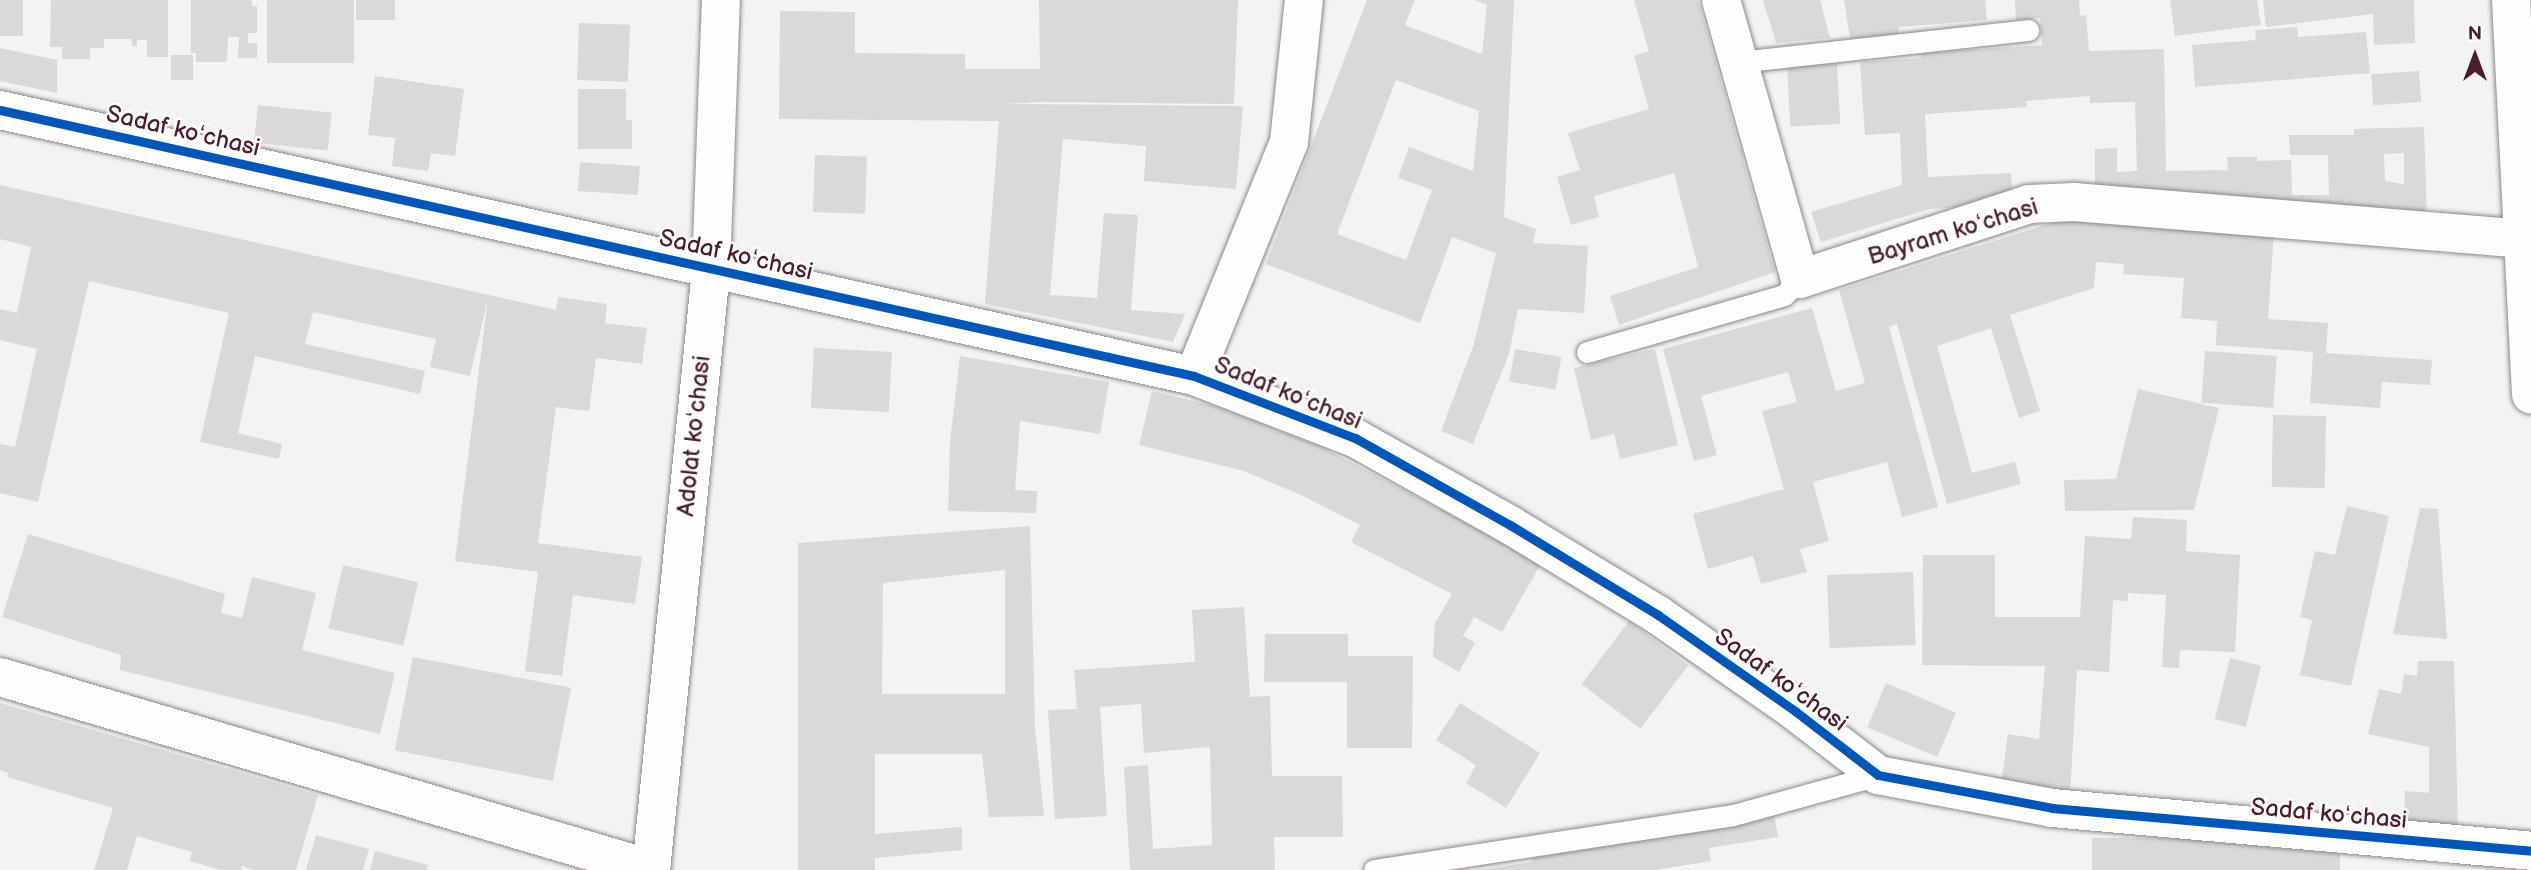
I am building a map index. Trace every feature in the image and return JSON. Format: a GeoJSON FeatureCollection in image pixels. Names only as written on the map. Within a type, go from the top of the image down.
{"type":"FeatureCollection","features":[{"type":"Feature","properties":{"kind":"street","name":"Adolat koʻchasi"},"geometry":{"type":"LineString","coordinates":[[651,869],[711,270],[721,0]]}},
{"type":"Feature","properties":{"kind":"street"},"geometry":{"type":"LineString","coordinates":[[1194,376],[1289,142],[1304,0]]}},
{"type":"Feature","properties":{"kind":"street"},"geometry":{"type":"LineString","coordinates":[[1721,0],[1800,279]]}},
{"type":"Feature","properties":{"kind":"street"},"geometry":{"type":"LineString","coordinates":[[2511,0],[2531,394]]}},
{"type":"Feature","properties":{"kind":"street","name":"Sadaf koʻchasi"},"geometry":{"type":"LineString","coordinates":[[0,110],[1194,376],[1355,438],[1510,525],[1658,615],[1795,711],[1878,775],[2052,808],[2531,851]]}},
{"type":"Feature","properties":{"kind":"street","name":"Bayram koʻchasi"},"geometry":{"type":"LineString","coordinates":[[1800,279],[2029,204],[2075,202],[2524,239]]}},
{"type":"Feature","properties":{"kind":"street"},"geometry":{"type":"LineString","coordinates":[[0,677],[651,869]]}},
{"type":"Feature","properties":{"kind":"lane"},"geometry":{"type":"LineString","coordinates":[[1739,62],[2028,30]]}},
{"type":"Feature","properties":{"kind":"lane"},"geometry":{"type":"LineString","coordinates":[[1587,352],[1784,295],[1800,279]]}},
{"type":"Feature","properties":{"kind":"lane"},"geometry":{"type":"LineString","coordinates":[[1374,870],[1733,815],[1878,775]]}},
{"type":"Feature","properties":{"kind":"building"},"geometry":{"type":"Polygon","coordinates":[[[0,0],[23,0],[23,36],[0,36],[0,0]]]}},
{"type":"Feature","properties":{"kind":"building"},"geometry":{"type":"Polygon","coordinates":[[[51,0],[168,0],[168,57],[147,57],[147,40],[137,40],[137,46],[132,46],[132,39],[104,39],[104,48],[90,48],[90,59],[62,59],[62,47],[50,47],[51,0]]]}},
{"type":"Feature","properties":{"kind":"building"},"geometry":{"type":"Polygon","coordinates":[[[191,0],[252,0],[252,6],[257,6],[257,33],[248,33],[248,43],[257,43],[257,58],[238,58],[239,37],[228,37],[227,62],[196,62],[196,53],[191,53],[191,0]]]}},
{"type":"Feature","properties":{"kind":"building"},"geometry":{"type":"Polygon","coordinates":[[[267,0],[354,0],[354,63],[267,63],[267,0]]]}},
{"type":"Feature","properties":{"kind":"building"},"geometry":{"type":"Polygon","coordinates":[[[356,0],[395,0],[395,20],[356,20],[356,0]]]}},
{"type":"Feature","properties":{"kind":"building"},"geometry":{"type":"Polygon","coordinates":[[[1039,0],[1238,0],[1234,104],[1006,104],[1243,106],[1236,189],[1144,181],[1146,146],[1063,139],[1050,295],[1097,298],[1104,213],[1138,215],[1131,310],[1185,314],[1173,342],[985,304],[999,121],[779,119],[780,11],[855,12],[855,53],[965,54],[965,69],[1040,69],[1039,0]]]}},
{"type":"Feature","properties":{"kind":"building"},"geometry":{"type":"Polygon","coordinates":[[[1367,0],[1415,0],[1405,25],[1482,54],[1487,5],[1475,0],[1514,0],[1504,217],[1536,229],[1533,243],[1588,246],[1584,313],[1518,309],[1509,354],[1473,444],[1441,431],[1474,344],[1496,253],[1452,237],[1420,323],[1266,264],[1367,0]],[[1396,80],[1337,234],[1406,260],[1432,190],[1398,178],[1409,147],[1473,171],[1479,111],[1396,80]]]}},
{"type":"Feature","properties":{"kind":"building"},"geometry":{"type":"Polygon","coordinates":[[[1634,0],[1698,0],[1775,272],[1619,325],[1610,296],[1698,267],[1674,173],[1594,196],[1599,217],[1571,225],[1557,177],[1580,170],[1568,133],[1649,109],[1634,56],[1649,51],[1634,0]]]}},
{"type":"Feature","properties":{"kind":"building"},"geometry":{"type":"Polygon","coordinates":[[[1763,0],[1820,0],[1830,38],[1776,43],[1763,0]]]}},
{"type":"Feature","properties":{"kind":"building"},"geometry":{"type":"Polygon","coordinates":[[[1844,0],[1985,0],[1987,20],[1899,27],[1899,34],[1850,38],[1844,0]]]}},
{"type":"Feature","properties":{"kind":"building"},"geometry":{"type":"Polygon","coordinates":[[[2015,0],[2079,0],[2080,16],[2086,15],[2089,51],[2164,49],[2166,171],[2228,170],[2227,157],[2257,157],[2257,161],[2291,160],[2292,195],[2329,195],[2328,155],[2290,155],[2289,135],[2354,135],[2354,129],[2424,127],[2427,217],[2095,199],[2095,149],[2117,148],[2117,172],[2137,171],[2135,102],[2090,103],[2090,96],[2026,101],[2027,107],[1925,114],[1928,177],[2011,173],[2013,204],[1930,209],[1821,242],[1811,212],[1902,185],[1900,133],[1865,135],[1860,62],[1921,58],[1921,53],[2042,45],[2040,18],[2016,20],[2015,0]],[[2404,153],[2384,154],[2385,181],[2404,184],[2404,153]]]}},
{"type":"Feature","properties":{"kind":"building"},"geometry":{"type":"Polygon","coordinates":[[[2170,0],[2257,0],[2261,25],[2175,36],[2170,0]]]}},
{"type":"Feature","properties":{"kind":"building"},"geometry":{"type":"Polygon","coordinates":[[[2263,0],[2414,0],[2415,43],[2374,45],[2373,14],[2266,27],[2263,0]]]}},
{"type":"Feature","properties":{"kind":"building"},"geometry":{"type":"Polygon","coordinates":[[[579,23],[630,25],[628,82],[577,80],[579,23]]]}},
{"type":"Feature","properties":{"kind":"building"},"geometry":{"type":"Polygon","coordinates":[[[2297,27],[2298,37],[2366,32],[2370,73],[2195,87],[2192,45],[2256,40],[2255,30],[2297,27]]]}},
{"type":"Feature","properties":{"kind":"building"},"geometry":{"type":"Polygon","coordinates":[[[0,48],[57,60],[57,93],[0,81],[0,48]]]}},
{"type":"Feature","properties":{"kind":"building"},"geometry":{"type":"Polygon","coordinates":[[[171,55],[193,55],[193,80],[171,80],[171,55]]]}},
{"type":"Feature","properties":{"kind":"building"},"geometry":{"type":"Polygon","coordinates":[[[1837,63],[1840,124],[1790,127],[1787,66],[1837,63]]]}},
{"type":"Feature","properties":{"kind":"building"},"geometry":{"type":"Polygon","coordinates":[[[2419,71],[2421,102],[2373,105],[2371,74],[2419,71]]]}},
{"type":"Feature","properties":{"kind":"building"},"geometry":{"type":"Polygon","coordinates":[[[375,76],[464,89],[455,156],[431,153],[428,171],[392,166],[395,138],[368,135],[375,76]]]}},
{"type":"Feature","properties":{"kind":"building"},"geometry":{"type":"Polygon","coordinates":[[[578,89],[626,89],[626,120],[632,120],[632,149],[578,149],[578,89]]]}},
{"type":"Feature","properties":{"kind":"building"},"geometry":{"type":"Polygon","coordinates":[[[258,105],[332,113],[328,151],[254,143],[258,105]]]}},
{"type":"Feature","properties":{"kind":"building"},"geometry":{"type":"Polygon","coordinates":[[[815,155],[867,157],[865,214],[813,212],[815,155]]]}},
{"type":"Feature","properties":{"kind":"building"},"geometry":{"type":"Polygon","coordinates":[[[580,162],[640,166],[638,195],[578,191],[580,162]]]}},
{"type":"Feature","properties":{"kind":"building"},"geometry":{"type":"Polygon","coordinates":[[[0,185],[556,310],[558,297],[607,304],[605,323],[647,328],[642,364],[596,358],[589,411],[556,407],[538,543],[642,557],[635,604],[573,595],[562,676],[525,671],[538,572],[455,561],[488,298],[470,376],[430,367],[436,339],[313,312],[305,344],[425,371],[420,394],[255,356],[238,433],[282,444],[279,459],[200,442],[229,313],[89,281],[38,502],[0,493],[0,444],[15,447],[37,349],[0,340],[0,309],[17,313],[31,247],[0,239],[0,185]]]}},
{"type":"Feature","properties":{"kind":"building"},"geometry":{"type":"Polygon","coordinates":[[[2064,219],[2274,232],[2268,319],[2328,323],[2326,353],[2432,360],[2430,385],[2382,382],[2380,408],[2310,403],[2313,352],[2216,345],[2217,321],[2181,318],[2184,278],[2123,274],[2124,264],[2096,262],[2094,288],[2010,315],[2040,411],[2019,418],[1991,328],[1937,346],[1972,473],[2015,462],[2021,484],[1947,504],[1897,324],[1889,327],[1938,507],[1902,517],[1887,462],[1813,482],[1829,541],[1800,549],[1807,572],[1761,584],[1753,556],[1708,569],[1693,514],[1784,489],[1762,411],[1797,402],[1788,372],[1701,396],[1717,455],[1694,461],[1663,349],[1812,308],[1836,391],[1865,383],[1839,290],[2064,219]]]}},
{"type":"Feature","properties":{"kind":"building"},"geometry":{"type":"Polygon","coordinates":[[[814,348],[892,352],[889,412],[811,408],[814,348]]]}},
{"type":"Feature","properties":{"kind":"building"},"geometry":{"type":"Polygon","coordinates":[[[1515,349],[1561,357],[1556,390],[1509,381],[1515,349]]]}},
{"type":"Feature","properties":{"kind":"building"},"geometry":{"type":"Polygon","coordinates":[[[1655,349],[1678,445],[1620,459],[1614,434],[1591,440],[1574,368],[1655,349]]]}},
{"type":"Feature","properties":{"kind":"building"},"geometry":{"type":"Polygon","coordinates":[[[2205,351],[2277,356],[2273,408],[2201,403],[2205,351]]]}},
{"type":"Feature","properties":{"kind":"building"},"geometry":{"type":"Polygon","coordinates":[[[960,356],[1109,382],[1100,434],[1020,421],[1015,490],[1037,491],[1036,513],[948,511],[950,442],[960,356]]]}},
{"type":"Feature","properties":{"kind":"building"},"geometry":{"type":"Polygon","coordinates":[[[2138,389],[2219,408],[2194,510],[2065,511],[2064,480],[2116,479],[2138,389]]]}},
{"type":"Feature","properties":{"kind":"building"},"geometry":{"type":"Polygon","coordinates":[[[1152,391],[1218,407],[1323,448],[1542,562],[1502,632],[1474,617],[1463,636],[1475,643],[1459,672],[1433,657],[1435,623],[1452,594],[1351,542],[1360,525],[1301,495],[1244,471],[1139,445],[1152,391]]]}},
{"type":"Feature","properties":{"kind":"building"},"geometry":{"type":"Polygon","coordinates":[[[2273,415],[2326,416],[2325,488],[2272,487],[2273,415]]]}},
{"type":"Feature","properties":{"kind":"building"},"geometry":{"type":"Polygon","coordinates":[[[2347,506],[2389,516],[2351,686],[2300,675],[2312,620],[2300,617],[2315,551],[2335,555],[2347,506]]]}},
{"type":"Feature","properties":{"kind":"building"},"geometry":{"type":"Polygon","coordinates":[[[2420,508],[2438,509],[2447,639],[2393,634],[2420,508]]]}},
{"type":"Feature","properties":{"kind":"building"},"geometry":{"type":"Polygon","coordinates":[[[2133,517],[2187,520],[2186,551],[2240,555],[2235,652],[2180,650],[2179,668],[2162,667],[2166,595],[2128,593],[2128,601],[2113,600],[2109,672],[2077,670],[2070,796],[2001,784],[2008,734],[2039,739],[2045,666],[1922,665],[1923,555],[1995,555],[1995,617],[2080,617],[2085,536],[2131,539],[2133,517]]]}},
{"type":"Feature","properties":{"kind":"building"},"geometry":{"type":"Polygon","coordinates":[[[1030,526],[1035,728],[1044,816],[989,817],[982,754],[875,754],[875,834],[962,827],[962,850],[875,858],[875,870],[798,870],[798,543],[1030,526]],[[1005,570],[883,583],[882,694],[1005,694],[1005,570]]]}},
{"type":"Feature","properties":{"kind":"building"},"geometry":{"type":"Polygon","coordinates":[[[28,534],[225,594],[221,613],[242,618],[252,577],[316,593],[302,650],[395,673],[380,734],[120,670],[121,655],[2,617],[28,534]]]}},
{"type":"Feature","properties":{"kind":"building"},"geometry":{"type":"Polygon","coordinates":[[[343,565],[418,582],[403,646],[328,628],[343,565]]]}},
{"type":"Feature","properties":{"kind":"building"},"geometry":{"type":"Polygon","coordinates":[[[1913,572],[1916,645],[1830,648],[1827,575],[1913,572]]]}},
{"type":"Feature","properties":{"kind":"building"},"geometry":{"type":"Polygon","coordinates":[[[1244,607],[1250,697],[1270,696],[1272,776],[1342,776],[1343,837],[1274,837],[1275,870],[1130,870],[1124,767],[1148,765],[1153,849],[1212,845],[1210,747],[1144,753],[1141,704],[1100,707],[1107,816],[1055,819],[1048,710],[1077,709],[1074,670],[1195,662],[1192,610],[1244,607]]]}},
{"type":"Feature","properties":{"kind":"building"},"geometry":{"type":"Polygon","coordinates":[[[1629,621],[1688,666],[1641,729],[1581,684],[1629,621]]]}},
{"type":"Feature","properties":{"kind":"building"},"geometry":{"type":"Polygon","coordinates":[[[1265,634],[1348,634],[1348,656],[1413,656],[1412,748],[1347,748],[1347,682],[1264,682],[1265,634]]]}},
{"type":"Feature","properties":{"kind":"building"},"geometry":{"type":"Polygon","coordinates":[[[413,657],[571,688],[553,781],[395,750],[413,657]]]}},
{"type":"Feature","properties":{"kind":"building"},"geometry":{"type":"Polygon","coordinates":[[[2230,658],[2261,666],[2246,727],[2215,719],[2230,658]]]}},
{"type":"Feature","properties":{"kind":"building"},"geometry":{"type":"Polygon","coordinates":[[[2418,661],[2454,661],[2458,830],[2404,823],[2405,791],[2429,793],[2429,747],[2368,734],[2379,689],[2401,694],[2404,674],[2417,676],[2418,661]]]}},
{"type":"Feature","properties":{"kind":"building"},"geometry":{"type":"Polygon","coordinates":[[[1886,683],[1956,713],[1937,757],[1867,727],[1886,683]]]}},
{"type":"Feature","properties":{"kind":"building"},"geometry":{"type":"Polygon","coordinates":[[[0,703],[318,795],[296,870],[254,870],[242,866],[241,870],[221,870],[190,861],[192,852],[137,836],[127,870],[94,870],[113,808],[7,777],[8,773],[0,770],[0,703]]]}},
{"type":"Feature","properties":{"kind":"building"},"geometry":{"type":"Polygon","coordinates":[[[1460,703],[1540,753],[1506,808],[1466,783],[1476,765],[1436,740],[1460,703]]]}},
{"type":"Feature","properties":{"kind":"building"},"geometry":{"type":"Polygon","coordinates":[[[1774,815],[1778,837],[1709,848],[1711,861],[1655,870],[1479,870],[1532,862],[1531,853],[1774,815]]]}},
{"type":"Feature","properties":{"kind":"building"},"geometry":{"type":"Polygon","coordinates":[[[316,835],[369,849],[363,870],[306,870],[316,835]]]}},
{"type":"Feature","properties":{"kind":"building"},"geometry":{"type":"Polygon","coordinates":[[[2092,838],[2340,838],[2340,870],[2092,870],[2092,838]]]}},
{"type":"Feature","properties":{"kind":"building"},"geometry":{"type":"Polygon","coordinates":[[[375,851],[428,865],[427,870],[370,870],[375,851]]]}},
{"type":"Feature","properties":{"kind":"cycle path"},"geometry":{"type":"LineString","coordinates":[[0,110],[1194,376],[1355,438],[1510,525],[1658,615],[1795,711],[1878,775],[2052,808],[2531,851]]}}]}
